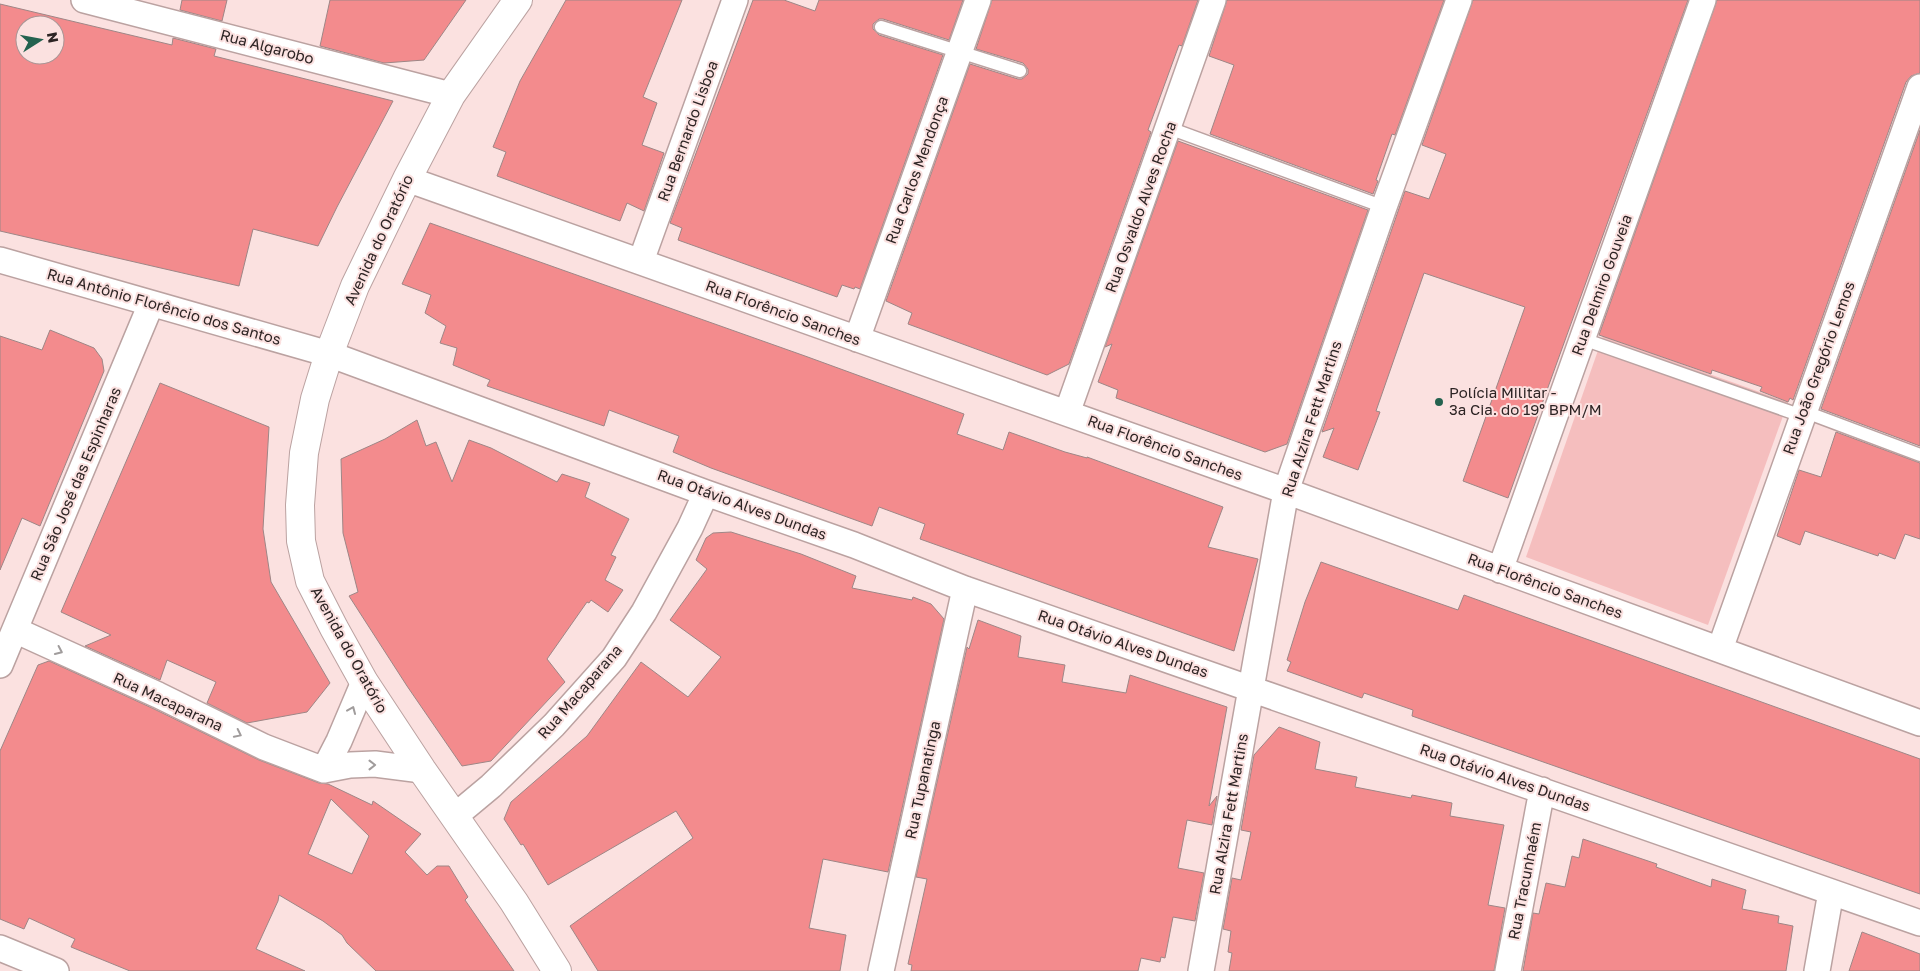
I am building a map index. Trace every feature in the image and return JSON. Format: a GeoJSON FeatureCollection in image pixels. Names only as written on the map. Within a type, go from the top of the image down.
{"type":"FeatureCollection","features":[{"type":"Feature","properties":{"kind":"main road","name":"Avenida do Oratório"},"geometry":{"type":"LineString","coordinates":[[518,0],[451,95],[407,179],[355,286],[329,354],[315,399],[304,453],[300,505],[301,541],[310,580],[364,682],[422,770],[514,902],[557,971]]}},
{"type":"Feature","properties":{"kind":"street","name":"Rua Algarobo"},"geometry":{"type":"LineString","coordinates":[[84,0],[451,95]]}},
{"type":"Feature","properties":{"kind":"street","name":"Rua Bernardo Lisboa"},"geometry":{"type":"LineString","coordinates":[[641,261],[735,0]]}},
{"type":"Feature","properties":{"kind":"street","name":"Rua Carlos Mendonça"},"geometry":{"type":"LineString","coordinates":[[857,339],[978,0]]}},
{"type":"Feature","properties":{"kind":"street","name":"Rua Osvaldo Alves Rocha"},"geometry":{"type":"LineString","coordinates":[[1067,413],[1213,0]]}},
{"type":"Feature","properties":{"kind":"street","name":"Rua Alzira Fett Martins"},"geometry":{"type":"LineString","coordinates":[[1201,971],[1286,491],[1384,207],[1459,0]]}},
{"type":"Feature","properties":{"kind":"street","name":"Rua Delmiro Gouveia"},"geometry":{"type":"LineString","coordinates":[[1500,570],[1703,0]]}},
{"type":"Feature","properties":{"kind":"street","name":"Rua João Gregório Lemos"},"geometry":{"type":"LineString","coordinates":[[1720,649],[1802,414],[1920,87]]}},
{"type":"Feature","properties":{"kind":"street","name":"Rua Florêncio Sanches"},"geometry":{"type":"LineString","coordinates":[[407,179],[1286,491],[1920,724]]}},
{"type":"Feature","properties":{"kind":"street","name":"Rua Antônio Florêncio dos Santos"},"geometry":{"type":"LineString","coordinates":[[0,260],[329,354]]}},
{"type":"Feature","properties":{"kind":"street","name":"Rua São José das Espinharas"},"geometry":{"type":"LineString","coordinates":[[0,665],[151,304]]}},
{"type":"Feature","properties":{"kind":"street","name":"Rua Otávio Alves Dundas"},"geometry":{"type":"LineString","coordinates":[[329,354],[706,493],[854,545],[966,589],[1920,923]]}},
{"type":"Feature","properties":{"kind":"street","name":"Rua Macaparana"},"geometry":{"type":"LineString","coordinates":[[455,816],[491,786],[554,725],[614,658],[648,604],[690,528],[706,493]]}},
{"type":"Feature","properties":{"kind":"street","name":"Rua Tupanatinga"},"geometry":{"type":"LineString","coordinates":[[881,971],[966,589]]}},
{"type":"Feature","properties":{"kind":"street","name":"Rua Macaparana"},"geometry":{"type":"LineString","coordinates":[[15,630],[158,695],[264,747],[324,770],[376,764],[422,770]]}},
{"type":"Feature","properties":{"kind":"street"},"geometry":{"type":"LineString","coordinates":[[324,770],[349,719],[364,682]]}},
{"type":"Feature","properties":{"kind":"street","name":"Rua Tracunhaém"},"geometry":{"type":"LineString","coordinates":[[1508,971],[1542,790]]}},
{"type":"Feature","properties":{"kind":"street"},"geometry":{"type":"LineString","coordinates":[[1817,971],[1832,892]]}},
{"type":"Feature","properties":{"kind":"street"},"geometry":{"type":"LineString","coordinates":[[0,948],[56,971]]}},
{"type":"Feature","properties":{"kind":"lane"},"geometry":{"type":"LineString","coordinates":[[881,27],[1020,72]]}},
{"type":"Feature","properties":{"kind":"lane"},"geometry":{"type":"LineString","coordinates":[[1169,128],[1384,207]]}},
{"type":"Feature","properties":{"kind":"lane"},"geometry":{"type":"LineString","coordinates":[[1583,339],[1920,455]]}},
{"type":"Feature","properties":{"kind":"shaded area"},"geometry":{"type":"Polygon","coordinates":[[[1603,336],[1788,402],[1708,625],[1526,557],[1603,336]]]}},
{"type":"Feature","properties":{"kind":"building"},"geometry":{"type":"Polygon","coordinates":[[[182,0],[227,0],[222,21],[180,10],[182,0]]]}},
{"type":"Feature","properties":{"kind":"building"},"geometry":{"type":"Polygon","coordinates":[[[330,0],[466,0],[424,60],[384,63],[320,46],[330,0]]]}},
{"type":"Feature","properties":{"kind":"building"},"geometry":{"type":"Polygon","coordinates":[[[566,0],[682,0],[643,97],[657,103],[642,145],[664,153],[644,211],[627,203],[620,221],[497,176],[506,152],[493,147],[520,81],[566,0]]]}},
{"type":"Feature","properties":{"kind":"building"},"geometry":{"type":"Polygon","coordinates":[[[753,0],[784,0],[815,11],[819,0],[963,0],[949,40],[883,19],[879,19],[873,24],[873,29],[879,35],[943,55],[860,289],[842,285],[837,297],[678,240],[682,228],[670,223],[753,0]]]}},
{"type":"Feature","properties":{"kind":"building"},"geometry":{"type":"Polygon","coordinates":[[[992,0],[1198,0],[1182,46],[1179,45],[1148,130],[1151,132],[1069,364],[1047,375],[908,324],[912,313],[886,301],[970,64],[1018,79],[1022,79],[1028,74],[1028,69],[1023,63],[976,49],[992,0]]]}},
{"type":"Feature","properties":{"kind":"building"},"geometry":{"type":"Polygon","coordinates":[[[1227,0],[1444,0],[1395,135],[1392,134],[1373,194],[1210,134],[1234,65],[1209,56],[1227,0]]]}},
{"type":"Feature","properties":{"kind":"building"},"geometry":{"type":"Polygon","coordinates":[[[1473,0],[1688,0],[1508,498],[1463,481],[1525,307],[1424,273],[1376,411],[1380,412],[1358,470],[1323,457],[1334,428],[1322,432],[1405,191],[1429,199],[1446,154],[1422,145],[1473,0]]]}},
{"type":"Feature","properties":{"kind":"building"},"geometry":{"type":"Polygon","coordinates":[[[1717,0],[1920,0],[1920,73],[1911,76],[1906,82],[1793,400],[1790,398],[1788,402],[1760,391],[1762,387],[1712,370],[1711,374],[1599,335],[1717,0]]]}},
{"type":"Feature","properties":{"kind":"building"},"geometry":{"type":"Polygon","coordinates":[[[0,4],[46,15],[15,15],[15,65],[65,65],[65,19],[172,45],[173,38],[216,49],[214,56],[393,101],[318,246],[253,229],[239,286],[0,231],[0,4]]]}},
{"type":"Feature","properties":{"kind":"building"},"geometry":{"type":"Polygon","coordinates":[[[1920,130],[1920,446],[1821,409],[1920,130]]]}},
{"type":"Feature","properties":{"kind":"building"},"geometry":{"type":"Polygon","coordinates":[[[1178,141],[1368,210],[1287,444],[1265,452],[1116,398],[1118,390],[1098,382],[1112,344],[1105,347],[1178,141]]]}},
{"type":"Feature","properties":{"kind":"building"},"geometry":{"type":"Polygon","coordinates":[[[430,223],[964,414],[957,434],[1003,450],[1009,432],[1065,452],[1087,457],[1223,507],[1208,547],[1258,559],[1234,651],[920,539],[925,524],[879,507],[872,526],[711,468],[673,452],[679,436],[609,410],[604,426],[487,386],[490,380],[453,365],[457,348],[440,343],[446,326],[425,313],[431,295],[402,284],[430,223]]]}},
{"type":"Feature","properties":{"kind":"building"},"geometry":{"type":"Polygon","coordinates":[[[50,330],[94,348],[102,359],[104,371],[40,526],[22,518],[0,570],[0,336],[42,350],[50,330]]]}},
{"type":"Feature","properties":{"kind":"building"},"geometry":{"type":"Polygon","coordinates":[[[160,383],[269,427],[263,529],[271,582],[330,683],[307,712],[247,723],[207,703],[216,682],[167,660],[160,680],[85,646],[111,635],[61,612],[160,383]]]}},
{"type":"Feature","properties":{"kind":"building"},"geometry":{"type":"Polygon","coordinates":[[[417,420],[426,446],[436,442],[452,482],[469,440],[491,448],[557,482],[562,474],[590,483],[585,497],[629,519],[611,555],[616,557],[605,580],[623,590],[608,612],[591,600],[589,603],[587,602],[547,659],[565,682],[491,761],[462,766],[407,686],[349,596],[358,592],[343,533],[341,459],[385,439],[417,420]]]}},
{"type":"Feature","properties":{"kind":"building"},"geometry":{"type":"Polygon","coordinates":[[[1836,432],[1920,463],[1920,539],[1905,534],[1895,559],[1879,553],[1878,556],[1805,531],[1800,545],[1777,536],[1799,470],[1821,477],[1836,432]]]}},
{"type":"Feature","properties":{"kind":"building"},"geometry":{"type":"Polygon","coordinates":[[[731,532],[801,554],[856,576],[852,588],[912,600],[913,597],[931,604],[944,619],[888,872],[823,859],[809,928],[846,935],[840,971],[598,971],[570,926],[693,838],[676,811],[548,885],[523,844],[521,845],[504,819],[511,802],[587,736],[641,662],[688,697],[721,657],[670,620],[707,569],[696,560],[706,538],[713,533],[731,532]]]}},
{"type":"Feature","properties":{"kind":"building"},"geometry":{"type":"Polygon","coordinates":[[[1321,562],[1458,610],[1464,595],[1920,759],[1920,894],[1412,716],[1413,710],[1364,693],[1362,698],[1287,671],[1291,662],[1287,660],[1305,602],[1321,562]]]}},
{"type":"Feature","properties":{"kind":"building"},"geometry":{"type":"Polygon","coordinates":[[[978,620],[1021,636],[1018,657],[1065,665],[1062,682],[1126,693],[1130,675],[1227,707],[1209,806],[1217,796],[1212,825],[1187,820],[1178,868],[1204,873],[1195,921],[1173,917],[1165,958],[1161,957],[1160,962],[1141,958],[1138,971],[911,971],[912,965],[908,964],[927,879],[916,877],[967,647],[969,649],[978,620]]]}},
{"type":"Feature","properties":{"kind":"building"},"geometry":{"type":"Polygon","coordinates":[[[49,661],[259,760],[319,783],[328,784],[372,805],[373,801],[421,834],[405,852],[427,875],[437,866],[449,866],[468,897],[465,900],[514,971],[376,971],[347,943],[342,935],[323,921],[279,895],[256,949],[305,971],[130,971],[71,947],[75,939],[29,918],[24,929],[0,919],[0,751],[38,665],[49,661]],[[331,799],[308,854],[352,874],[369,836],[331,799]]]}},
{"type":"Feature","properties":{"kind":"building"},"geometry":{"type":"Polygon","coordinates":[[[1279,727],[1320,742],[1315,769],[1357,777],[1355,787],[1411,798],[1412,795],[1452,803],[1450,816],[1504,825],[1488,905],[1505,908],[1494,971],[1229,971],[1232,953],[1228,952],[1231,931],[1223,929],[1232,878],[1241,880],[1251,832],[1241,830],[1254,755],[1279,727]]]}},
{"type":"Feature","properties":{"kind":"building"},"geometry":{"type":"Polygon","coordinates":[[[1583,839],[1657,864],[1656,867],[1711,887],[1712,879],[1746,890],[1742,909],[1779,916],[1778,923],[1793,926],[1786,971],[1523,971],[1533,913],[1539,914],[1546,883],[1565,887],[1572,856],[1579,858],[1583,839]]]}},
{"type":"Feature","properties":{"kind":"building"},"geometry":{"type":"Polygon","coordinates":[[[1862,932],[1920,954],[1920,971],[1849,971],[1862,932]]]}},
{"type":"Feature","properties":{"kind":"place","name":"Polícia Militar - 3ª Cia. do 19º BPM/M"},"geometry":{"type":"Point","coordinates":[1439,402]}}]}
